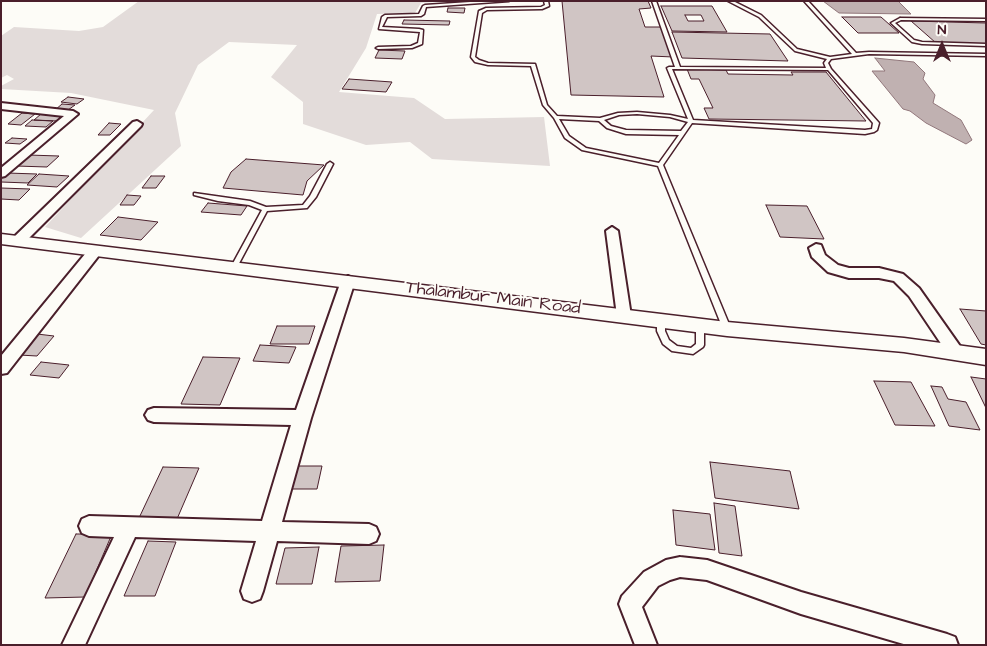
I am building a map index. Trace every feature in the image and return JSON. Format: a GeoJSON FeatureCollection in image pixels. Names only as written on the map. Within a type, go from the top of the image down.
{"type":"FeatureCollection","features":[{"type":"Feature","properties":{"kind":"street"},"geometry":{"type":"LineString","coordinates":[[1,106],[73,114],[1,174]]}},
{"type":"Feature","properties":{"kind":"street"},"geometry":{"type":"LineString","coordinates":[[10,240],[137,124]]}},
{"type":"Feature","properties":{"kind":"street"},"geometry":{"type":"LineString","coordinates":[[612,231],[624,316]]}},
{"type":"Feature","properties":{"kind":"street","name":"Thalambur Main Road"},"geometry":{"type":"LineString","coordinates":[[10,240],[700,326],[904,345],[986,357]]}},
{"type":"Feature","properties":{"kind":"street"},"geometry":{"type":"LineString","coordinates":[[816,248],[819,257],[833,269],[850,272],[879,273],[898,277],[914,292],[956,353]]}},
{"type":"Feature","properties":{"kind":"street"},"geometry":{"type":"LineString","coordinates":[[1,368],[95,251]]}},
{"type":"Feature","properties":{"kind":"street"},"geometry":{"type":"LineString","coordinates":[[252,591],[302,418],[348,281]]}},
{"type":"Feature","properties":{"kind":"street"},"geometry":{"type":"LineString","coordinates":[[154,416],[302,418]]}},
{"type":"Feature","properties":{"kind":"street"},"geometry":{"type":"LineString","coordinates":[[89,526],[369,534]]}},
{"type":"Feature","properties":{"kind":"street"},"geometry":{"type":"LineString","coordinates":[[73,645],[129,527]]}},
{"type":"Feature","properties":{"kind":"street"},"geometry":{"type":"LineString","coordinates":[[646,645],[630,604],[651,579],[666,570],[680,567],[707,570],[801,603],[947,645]]}},
{"type":"Feature","properties":{"kind":"lane"},"geometry":{"type":"LineString","coordinates":[[378,48],[412,47],[420,44],[422,31],[380,28],[386,16],[420,15],[425,6],[508,1]]}},
{"type":"Feature","properties":{"kind":"lane"},"geometry":{"type":"LineString","coordinates":[[546,1],[547,6],[542,8],[486,9],[480,12],[473,56],[477,61],[488,64],[533,65],[541,99],[545,106],[556,117],[566,137],[584,148],[660,165]]}},
{"type":"Feature","properties":{"kind":"lane"},"geometry":{"type":"LineString","coordinates":[[654,1],[678,68]]}},
{"type":"Feature","properties":{"kind":"lane"},"geometry":{"type":"LineString","coordinates":[[730,1],[760,16],[796,50],[830,58],[878,52],[986,55]]}},
{"type":"Feature","properties":{"kind":"lane"},"geometry":{"type":"LineString","coordinates":[[806,1],[854,54]]}},
{"type":"Feature","properties":{"kind":"lane"},"geometry":{"type":"LineString","coordinates":[[986,20],[900,19],[893,22],[913,41],[922,43],[986,45]]}},
{"type":"Feature","properties":{"kind":"lane"},"geometry":{"type":"LineString","coordinates":[[854,54],[865,50],[889,48],[986,51]]}},
{"type":"Feature","properties":{"kind":"lane"},"geometry":{"type":"LineString","coordinates":[[556,117],[600,120],[618,114],[637,114],[670,116],[691,121],[865,132],[874,130],[876,123],[868,112],[829,69],[826,63],[830,58]]}},
{"type":"Feature","properties":{"kind":"lane"},"geometry":{"type":"LineString","coordinates":[[691,121],[669,68],[829,69]]}},
{"type":"Feature","properties":{"kind":"lane"},"geometry":{"type":"LineString","coordinates":[[600,120],[609,127],[626,132],[682,133]]}},
{"type":"Feature","properties":{"kind":"lane"},"geometry":{"type":"LineString","coordinates":[[660,165],[691,121]]}},
{"type":"Feature","properties":{"kind":"lane"},"geometry":{"type":"LineString","coordinates":[[196,194],[250,203],[265,210],[305,207],[313,198],[330,164]]}},
{"type":"Feature","properties":{"kind":"lane"},"geometry":{"type":"LineString","coordinates":[[660,165],[727,329]]}},
{"type":"Feature","properties":{"kind":"lane"},"geometry":{"type":"LineString","coordinates":[[234,267],[265,210]]}},
{"type":"Feature","properties":{"kind":"lane"},"geometry":{"type":"LineString","coordinates":[[661,321],[661,331],[666,342],[675,349],[692,351],[700,345],[700,326]]}},
{"type":"Feature","properties":{"kind":"shaded area"},"geometry":{"type":"Polygon","coordinates":[[[139,1],[449,1],[421,3],[415,13],[377,14],[366,48],[339,92],[414,98],[445,119],[544,117],[550,166],[432,159],[410,142],[366,145],[303,124],[303,102],[271,77],[297,45],[229,42],[198,65],[175,113],[181,146],[81,238],[45,227],[154,110],[71,93],[1,89],[1,86],[14,79],[7,75],[1,78],[1,36],[14,27],[79,31],[103,27],[139,1]]]}},
{"type":"Feature","properties":{"kind":"shaded area"},"geometry":{"type":"Polygon","coordinates":[[[823,1],[898,1],[911,14],[839,13],[823,1]]]}},
{"type":"Feature","properties":{"kind":"shaded area"},"geometry":{"type":"Polygon","coordinates":[[[875,58],[914,62],[925,73],[923,79],[935,95],[933,103],[961,120],[972,140],[966,144],[926,123],[910,111],[903,109],[872,71],[885,71],[875,58]]]}},
{"type":"Feature","properties":{"kind":"building"},"geometry":{"type":"Polygon","coordinates":[[[562,1],[648,1],[651,8],[639,9],[645,27],[661,27],[673,57],[651,56],[664,97],[571,95],[562,1]]]}},
{"type":"Feature","properties":{"kind":"building"},"geometry":{"type":"Polygon","coordinates":[[[661,6],[712,6],[727,32],[672,31],[661,6]],[[685,15],[688,21],[704,21],[701,15],[685,15]]]}},
{"type":"Feature","properties":{"kind":"building"},"geometry":{"type":"Polygon","coordinates":[[[448,8],[465,8],[464,13],[447,12],[448,8]]]}},
{"type":"Feature","properties":{"kind":"building"},"geometry":{"type":"Polygon","coordinates":[[[842,17],[881,17],[899,33],[858,33],[842,17]]]}},
{"type":"Feature","properties":{"kind":"building"},"geometry":{"type":"Polygon","coordinates":[[[404,20],[450,21],[449,25],[402,24],[404,20]]]}},
{"type":"Feature","properties":{"kind":"building"},"geometry":{"type":"Polygon","coordinates":[[[911,21],[986,23],[986,44],[936,43],[911,21]]]}},
{"type":"Feature","properties":{"kind":"building"},"geometry":{"type":"Polygon","coordinates":[[[672,32],[770,34],[788,61],[682,58],[672,32]]]}},
{"type":"Feature","properties":{"kind":"building"},"geometry":{"type":"Polygon","coordinates":[[[379,50],[405,51],[402,59],[375,58],[379,50]]]}},
{"type":"Feature","properties":{"kind":"building"},"geometry":{"type":"Polygon","coordinates":[[[687,69],[726,70],[728,74],[793,75],[791,72],[826,72],[866,121],[709,119],[704,108],[713,108],[699,79],[691,79],[687,69]]]}},
{"type":"Feature","properties":{"kind":"building"},"geometry":{"type":"Polygon","coordinates":[[[349,79],[392,82],[386,92],[342,89],[349,79]]]}},
{"type":"Feature","properties":{"kind":"building"},"geometry":{"type":"Polygon","coordinates":[[[68,97],[84,99],[77,104],[61,102],[68,97]]]}},
{"type":"Feature","properties":{"kind":"building"},"geometry":{"type":"Polygon","coordinates":[[[62,104],[75,105],[68,110],[55,110],[62,104]]]}},
{"type":"Feature","properties":{"kind":"building"},"geometry":{"type":"Polygon","coordinates":[[[22,113],[35,114],[21,125],[8,124],[22,113]]]}},
{"type":"Feature","properties":{"kind":"building"},"geometry":{"type":"Polygon","coordinates":[[[41,114],[63,115],[57,121],[34,120],[41,114]]]}},
{"type":"Feature","properties":{"kind":"building"},"geometry":{"type":"Polygon","coordinates":[[[32,120],[53,121],[46,127],[25,126],[32,120]]]}},
{"type":"Feature","properties":{"kind":"building"},"geometry":{"type":"Polygon","coordinates":[[[109,123],[121,124],[110,135],[98,135],[109,123]]]}},
{"type":"Feature","properties":{"kind":"building"},"geometry":{"type":"Polygon","coordinates":[[[12,138],[27,139],[20,144],[5,143],[12,138]]]}},
{"type":"Feature","properties":{"kind":"building"},"geometry":{"type":"Polygon","coordinates":[[[28,155],[59,156],[47,167],[16,166],[28,155]]]}},
{"type":"Feature","properties":{"kind":"building"},"geometry":{"type":"Polygon","coordinates":[[[246,159],[324,165],[307,181],[303,195],[223,188],[231,172],[246,159]]]}},
{"type":"Feature","properties":{"kind":"building"},"geometry":{"type":"Polygon","coordinates":[[[7,173],[37,174],[28,183],[1,182],[1,178],[7,173]]]}},
{"type":"Feature","properties":{"kind":"building"},"geometry":{"type":"Polygon","coordinates":[[[39,174],[69,176],[57,187],[27,185],[39,174]]]}},
{"type":"Feature","properties":{"kind":"building"},"geometry":{"type":"Polygon","coordinates":[[[151,176],[165,176],[156,188],[142,188],[151,176]]]}},
{"type":"Feature","properties":{"kind":"building"},"geometry":{"type":"Polygon","coordinates":[[[1,188],[30,189],[19,200],[1,199],[1,188]]]}},
{"type":"Feature","properties":{"kind":"building"},"geometry":{"type":"Polygon","coordinates":[[[127,195],[141,196],[134,205],[120,205],[127,195]]]}},
{"type":"Feature","properties":{"kind":"building"},"geometry":{"type":"Polygon","coordinates":[[[208,203],[247,206],[241,215],[201,212],[208,203]]]}},
{"type":"Feature","properties":{"kind":"building"},"geometry":{"type":"Polygon","coordinates":[[[766,205],[807,206],[824,239],[780,237],[766,205]]]}},
{"type":"Feature","properties":{"kind":"building"},"geometry":{"type":"Polygon","coordinates":[[[118,217],[158,222],[141,240],[100,235],[118,217]]]}},
{"type":"Feature","properties":{"kind":"building"},"geometry":{"type":"Polygon","coordinates":[[[960,309],[986,311],[986,345],[981,344],[960,309]]]}},
{"type":"Feature","properties":{"kind":"building"},"geometry":{"type":"Polygon","coordinates":[[[277,326],[315,326],[309,344],[270,344],[277,326]]]}},
{"type":"Feature","properties":{"kind":"building"},"geometry":{"type":"Polygon","coordinates":[[[37,334],[54,336],[37,356],[19,355],[37,334]]]}},
{"type":"Feature","properties":{"kind":"building"},"geometry":{"type":"Polygon","coordinates":[[[260,345],[296,347],[289,363],[253,361],[260,345]]]}},
{"type":"Feature","properties":{"kind":"building"},"geometry":{"type":"Polygon","coordinates":[[[203,357],[240,358],[220,405],[181,404],[203,357]]]}},
{"type":"Feature","properties":{"kind":"building"},"geometry":{"type":"Polygon","coordinates":[[[41,362],[69,365],[59,378],[30,375],[41,362]]]}},
{"type":"Feature","properties":{"kind":"building"},"geometry":{"type":"Polygon","coordinates":[[[971,377],[986,379],[986,408],[971,377]]]}},
{"type":"Feature","properties":{"kind":"building"},"geometry":{"type":"Polygon","coordinates":[[[874,381],[911,382],[935,426],[895,425],[874,381]]]}},
{"type":"Feature","properties":{"kind":"building"},"geometry":{"type":"Polygon","coordinates":[[[931,386],[942,387],[948,399],[966,402],[980,430],[949,426],[931,386]]]}},
{"type":"Feature","properties":{"kind":"building"},"geometry":{"type":"Polygon","coordinates":[[[710,462],[790,471],[799,509],[715,498],[710,462]]]}},
{"type":"Feature","properties":{"kind":"building"},"geometry":{"type":"Polygon","coordinates":[[[293,466],[322,466],[317,489],[288,489],[293,466]]]}},
{"type":"Feature","properties":{"kind":"building"},"geometry":{"type":"Polygon","coordinates":[[[163,467],[199,468],[177,519],[139,518],[163,467]]]}},
{"type":"Feature","properties":{"kind":"building"},"geometry":{"type":"Polygon","coordinates":[[[714,503],[735,506],[742,556],[719,553],[714,503]]]}},
{"type":"Feature","properties":{"kind":"building"},"geometry":{"type":"Polygon","coordinates":[[[673,510],[710,514],[715,550],[676,545],[673,510]]]}},
{"type":"Feature","properties":{"kind":"building"},"geometry":{"type":"Polygon","coordinates":[[[76,534],[112,534],[85,597],[45,598],[76,534]]]}},
{"type":"Feature","properties":{"kind":"building"},"geometry":{"type":"Polygon","coordinates":[[[148,541],[176,542],[155,596],[124,596],[148,541]]]}},
{"type":"Feature","properties":{"kind":"building"},"geometry":{"type":"Polygon","coordinates":[[[384,545],[380,581],[335,582],[341,546],[384,545]]]}},
{"type":"Feature","properties":{"kind":"building"},"geometry":{"type":"Polygon","coordinates":[[[319,547],[312,584],[276,584],[285,548],[319,547]]]}}]}
